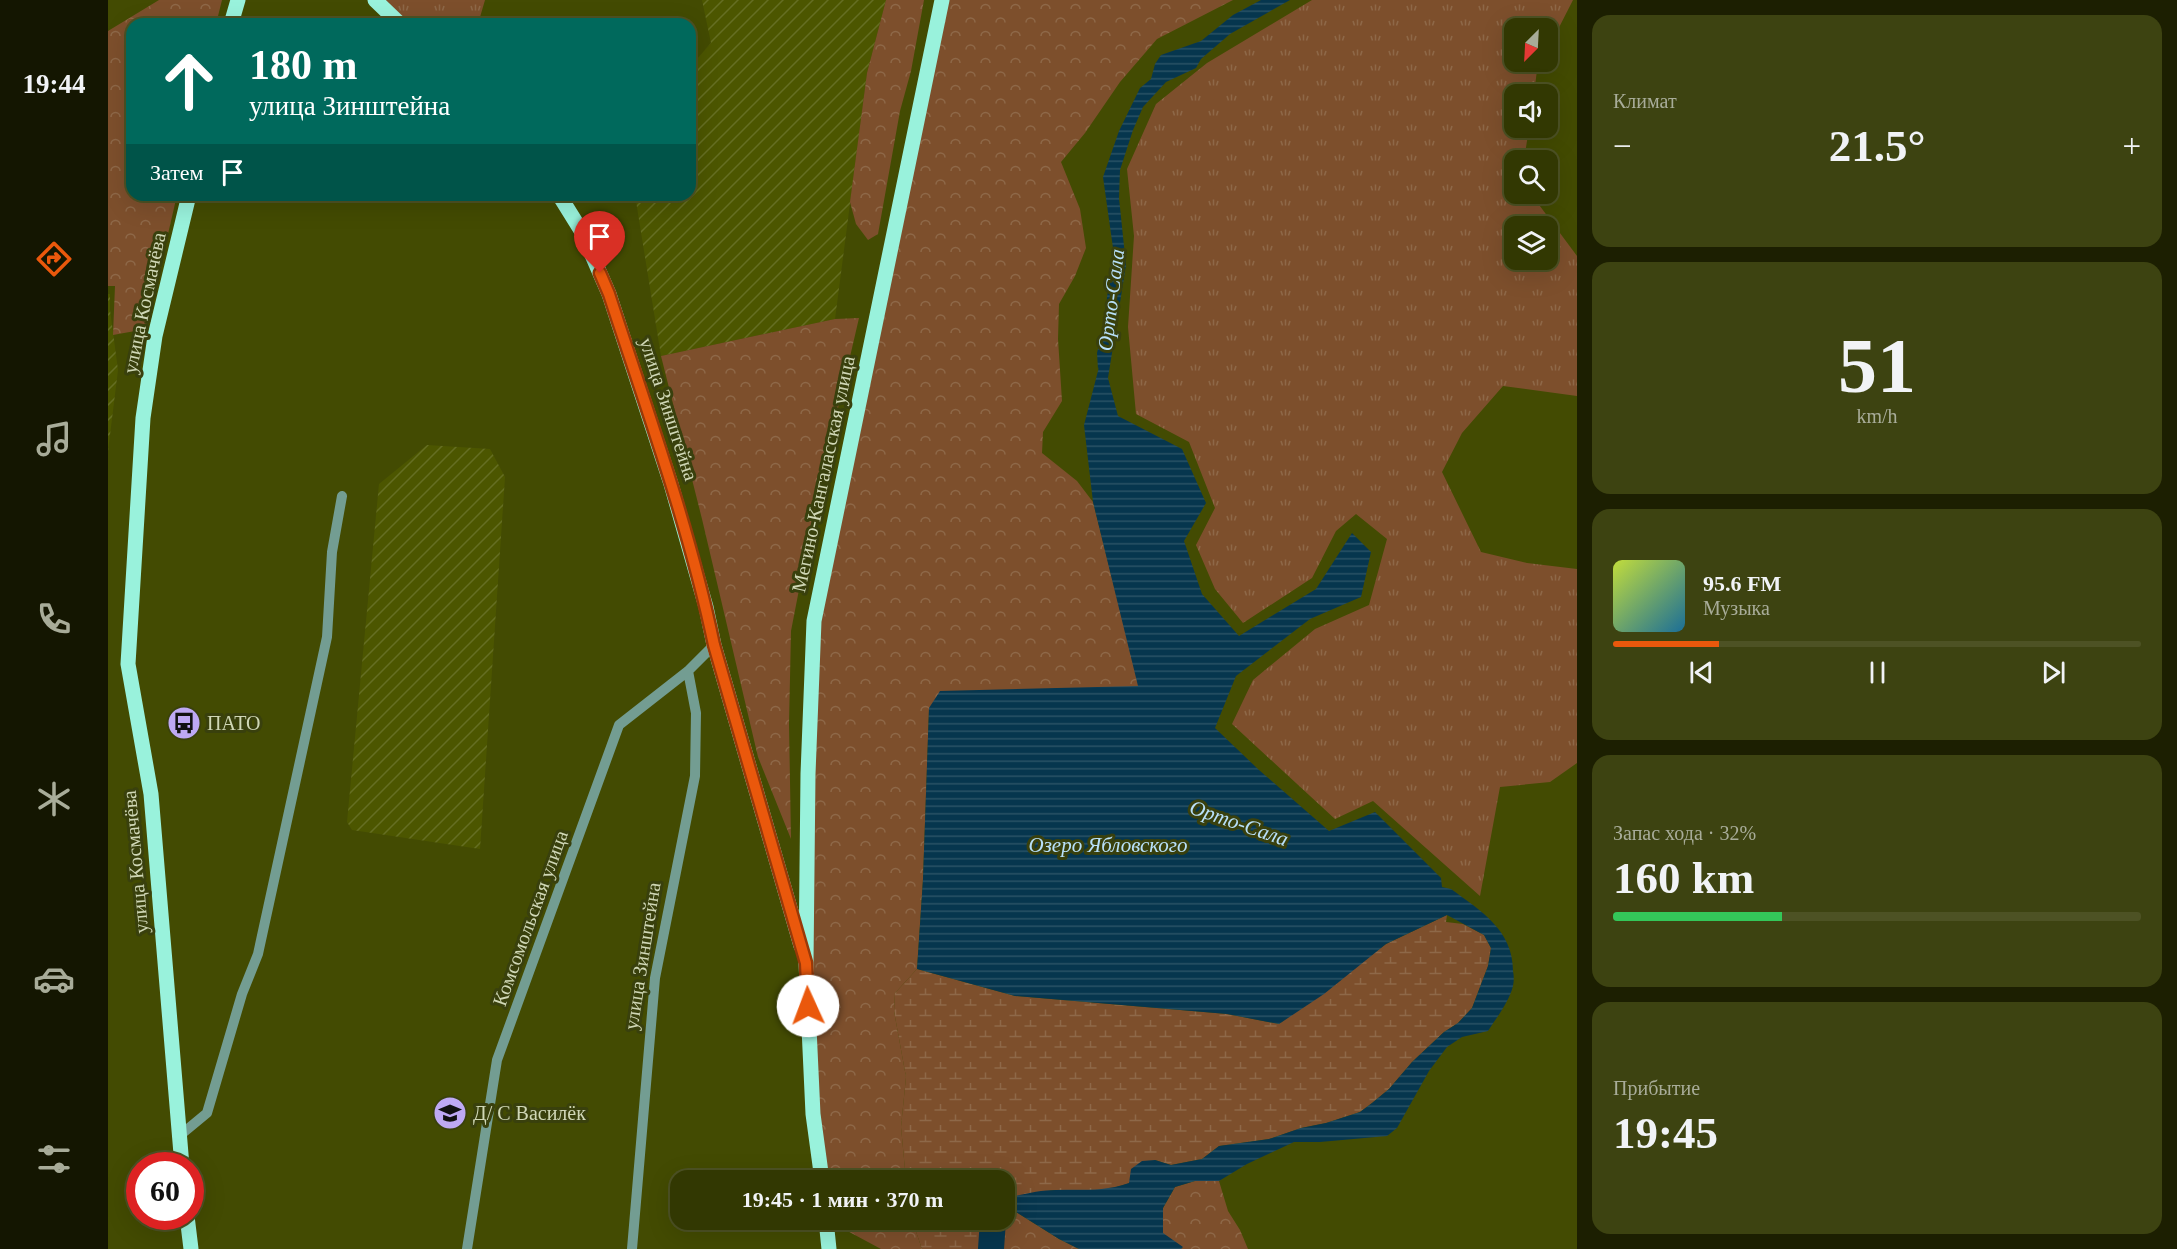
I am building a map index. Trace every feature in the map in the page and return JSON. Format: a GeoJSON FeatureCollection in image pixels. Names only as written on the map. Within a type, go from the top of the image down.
{"type":"FeatureCollection","features":[{"type":"Feature","properties":{"kind":"main road"},"geometry":{"type":"LineString","coordinates":[[233,18],[238,0]]}},
{"type":"Feature","properties":{"kind":"main road"},"geometry":{"type":"LineString","coordinates":[[375,0],[394,18]]}},
{"type":"Feature","properties":{"kind":"main road","name":"Мегино-Кангаласская улица"},"geometry":{"type":"LineString","coordinates":[[821,1170],[813,1114],[806,963],[808,774],[814,621],[942,0]]}},
{"type":"Feature","properties":{"kind":"main road","name":"улица Космачёва"},"geometry":{"type":"LineString","coordinates":[[180,1152],[151,794],[129,664],[143,418],[155,336],[188,201]]}},
{"type":"Feature","properties":{"kind":"main road","name":"улица Зинштейна"},"geometry":{"type":"LineString","coordinates":[[563,201],[582,232],[609,294],[671,484],[706,607],[714,645]]}},
{"type":"Feature","properties":{"kind":"main road","name":"Мегино-Кангаласская улица"},"geometry":{"type":"LineString","coordinates":[[714,645],[806,963]]}},
{"type":"Feature","properties":{"kind":"main road"},"geometry":{"type":"LineString","coordinates":[[189,1230],[191,1249]]}},
{"type":"Feature","properties":{"kind":"main road"},"geometry":{"type":"LineString","coordinates":[[827,1230],[828,1249]]}},
{"type":"Feature","properties":{"kind":"street"},"geometry":{"type":"LineString","coordinates":[[178,1137],[207,1113],[242,994],[258,954],[327,638],[332,552],[342,496]]}},
{"type":"Feature","properties":{"kind":"street","name":"Комсомольская улица"},"geometry":{"type":"LineString","coordinates":[[467,1249],[497,1060],[619,725],[688,671],[714,645]]}},
{"type":"Feature","properties":{"kind":"street","name":"улица Зинштейна"},"geometry":{"type":"LineString","coordinates":[[632,1249],[656,978],[695,776],[696,713],[688,671]]}},
{"type":"Feature","properties":{"kind":"shaded area"},"geometry":{"type":"Polygon","coordinates":[[[702,0],[886,0],[867,73],[835,319],[661,356],[636,201],[696,201],[696,60],[711,43],[702,0]]]}},
{"type":"Feature","properties":{"kind":"shaded area"},"geometry":{"type":"Polygon","coordinates":[[[108,294],[110,294],[118,370],[108,451],[108,294]]]}},
{"type":"Feature","properties":{"kind":"shaded area"},"geometry":{"type":"Polygon","coordinates":[[[427,445],[490,449],[505,477],[480,849],[352,830],[347,822],[379,484],[427,445]]]}},
{"type":"Feature","properties":{"kind":"green space"},"geometry":{"type":"Polygon","coordinates":[[[159,0],[222,0],[218,18],[129,18],[159,0]]]}},
{"type":"Feature","properties":{"kind":"green space"},"geometry":{"type":"Polygon","coordinates":[[[375,0],[485,0],[480,18],[394,18],[375,0]]]}},
{"type":"Feature","properties":{"kind":"green space"},"geometry":{"type":"Polygon","coordinates":[[[886,0],[924,0],[911,71],[900,111],[878,234],[868,240],[856,224],[850,202],[867,73],[886,0]]]}},
{"type":"Feature","properties":{"kind":"green space"},"geometry":{"type":"Polygon","coordinates":[[[942,0],[1233,0],[1157,39],[1120,82],[1085,133],[1061,162],[1080,209],[1086,248],[1075,276],[1059,304],[1058,339],[1062,401],[1043,432],[1042,453],[1077,481],[1093,502],[1139,686],[929,709],[923,879],[917,969],[895,993],[894,1011],[906,1077],[901,1127],[905,1170],[820,1170],[806,963],[814,621],[942,0]]]}},
{"type":"Feature","properties":{"kind":"green space"},"geometry":{"type":"Polygon","coordinates":[[[1312,0],[1573,0],[1558,29],[1558,18],[1504,18],[1504,72],[1537,72],[1535,84],[1504,84],[1504,138],[1527,138],[1526,150],[1504,150],[1504,204],[1538,204],[1547,216],[1504,216],[1504,270],[1558,270],[1558,230],[1577,256],[1577,396],[1503,386],[1462,433],[1442,472],[1481,552],[1527,563],[1577,569],[1577,763],[1550,782],[1500,787],[1480,896],[1373,801],[1335,819],[1232,724],[1253,680],[1315,629],[1369,605],[1387,539],[1356,514],[1336,531],[1312,578],[1243,623],[1215,589],[1196,545],[1215,508],[1189,442],[1136,414],[1128,327],[1134,236],[1127,169],[1156,104],[1207,63],[1312,0]]]}},
{"type":"Feature","properties":{"kind":"green space"},"geometry":{"type":"Polygon","coordinates":[[[126,20],[126,201],[176,201],[146,329],[113,335],[115,286],[108,286],[108,31],[126,20]]]}},
{"type":"Feature","properties":{"kind":"green space"},"geometry":{"type":"Polygon","coordinates":[[[859,318],[815,507],[791,631],[789,724],[791,839],[758,757],[661,356],[835,319],[859,318]]]}},
{"type":"Feature","properties":{"kind":"green space"},"geometry":{"type":"Polygon","coordinates":[[[1447,915],[1446,922],[1463,924],[1484,935],[1491,948],[1488,966],[1472,1008],[1412,1062],[1389,1089],[1360,1112],[1269,1139],[1219,1146],[1202,1159],[1171,1165],[1155,1160],[1130,1183],[1092,1191],[1054,1190],[1015,1196],[1015,1170],[905,1170],[901,1127],[906,1077],[894,1011],[895,993],[917,969],[1015,996],[1227,1014],[1279,1024],[1386,944],[1447,915]]]}},
{"type":"Feature","properties":{"kind":"green space"},"geometry":{"type":"Polygon","coordinates":[[[1195,1181],[1219,1181],[1228,1211],[1248,1249],[1181,1249],[1182,1247],[1163,1234],[1163,1208],[1175,1187],[1195,1181]]]}},
{"type":"Feature","properties":{"kind":"green space"},"geometry":{"type":"Polygon","coordinates":[[[1015,1211],[1079,1249],[991,1249],[992,1230],[1015,1230],[1015,1211]]]}},
{"type":"Feature","properties":{"kind":"green space"},"geometry":{"type":"Polygon","coordinates":[[[846,1230],[915,1230],[922,1249],[881,1249],[846,1230]]]}},
{"type":"Feature","properties":{"kind":"green space"},"geometry":{"type":"Polygon","coordinates":[[[915,1230],[992,1230],[991,1249],[922,1249],[915,1230]]]}},
{"type":"Feature","properties":{"kind":"water","name":"Озеро Ябловского"},"geometry":{"type":"Polygon","coordinates":[[[1261,0],[1290,0],[1230,34],[1201,59],[1196,68],[1166,82],[1143,107],[1120,170],[1119,198],[1126,265],[1108,378],[1118,416],[1182,449],[1206,503],[1184,541],[1202,594],[1239,636],[1316,589],[1352,533],[1371,552],[1361,597],[1310,619],[1236,676],[1215,728],[1329,831],[1375,812],[1441,878],[1442,887],[1451,889],[1493,923],[1508,944],[1514,977],[1506,1004],[1488,1031],[1462,1037],[1447,1047],[1429,1071],[1397,1128],[1387,1136],[1294,1142],[1247,1164],[1219,1181],[1195,1181],[1175,1187],[1163,1208],[1163,1233],[1183,1247],[1181,1249],[1079,1249],[1015,1211],[1015,1196],[1043,1191],[1093,1190],[1120,1186],[1129,1183],[1131,1169],[1142,1161],[1155,1160],[1171,1165],[1202,1159],[1219,1146],[1269,1139],[1360,1112],[1389,1089],[1412,1062],[1472,1008],[1488,966],[1491,948],[1484,935],[1447,915],[1386,944],[1324,994],[1279,1024],[1227,1014],[1015,996],[917,969],[923,879],[929,708],[940,691],[1138,686],[1093,502],[1084,425],[1099,367],[1098,369],[1097,353],[1104,323],[1113,248],[1103,177],[1119,131],[1140,88],[1151,79],[1155,64],[1161,55],[1201,41],[1233,15],[1261,0]]]}},
{"type":"Feature","properties":{"kind":"waterway","name":"Орто-Сала"},"geometry":{"type":"LineString","coordinates":[[991,1249],[992,1230]]}},
{"type":"Feature","properties":{"kind":"place","name":"ПАТО"},"geometry":{"type":"Point","coordinates":[184,723]}},
{"type":"Feature","properties":{"kind":"place","name":"Д/ С Василёк"},"geometry":{"type":"Point","coordinates":[450,1113]}},
{"type":"Feature","properties":{"kind":"route"},"geometry":{"type":"LineString","coordinates":[[600,273],[609,294],[671,484],[706,607],[714,645],[806,963],[808,1006]]}}]}
